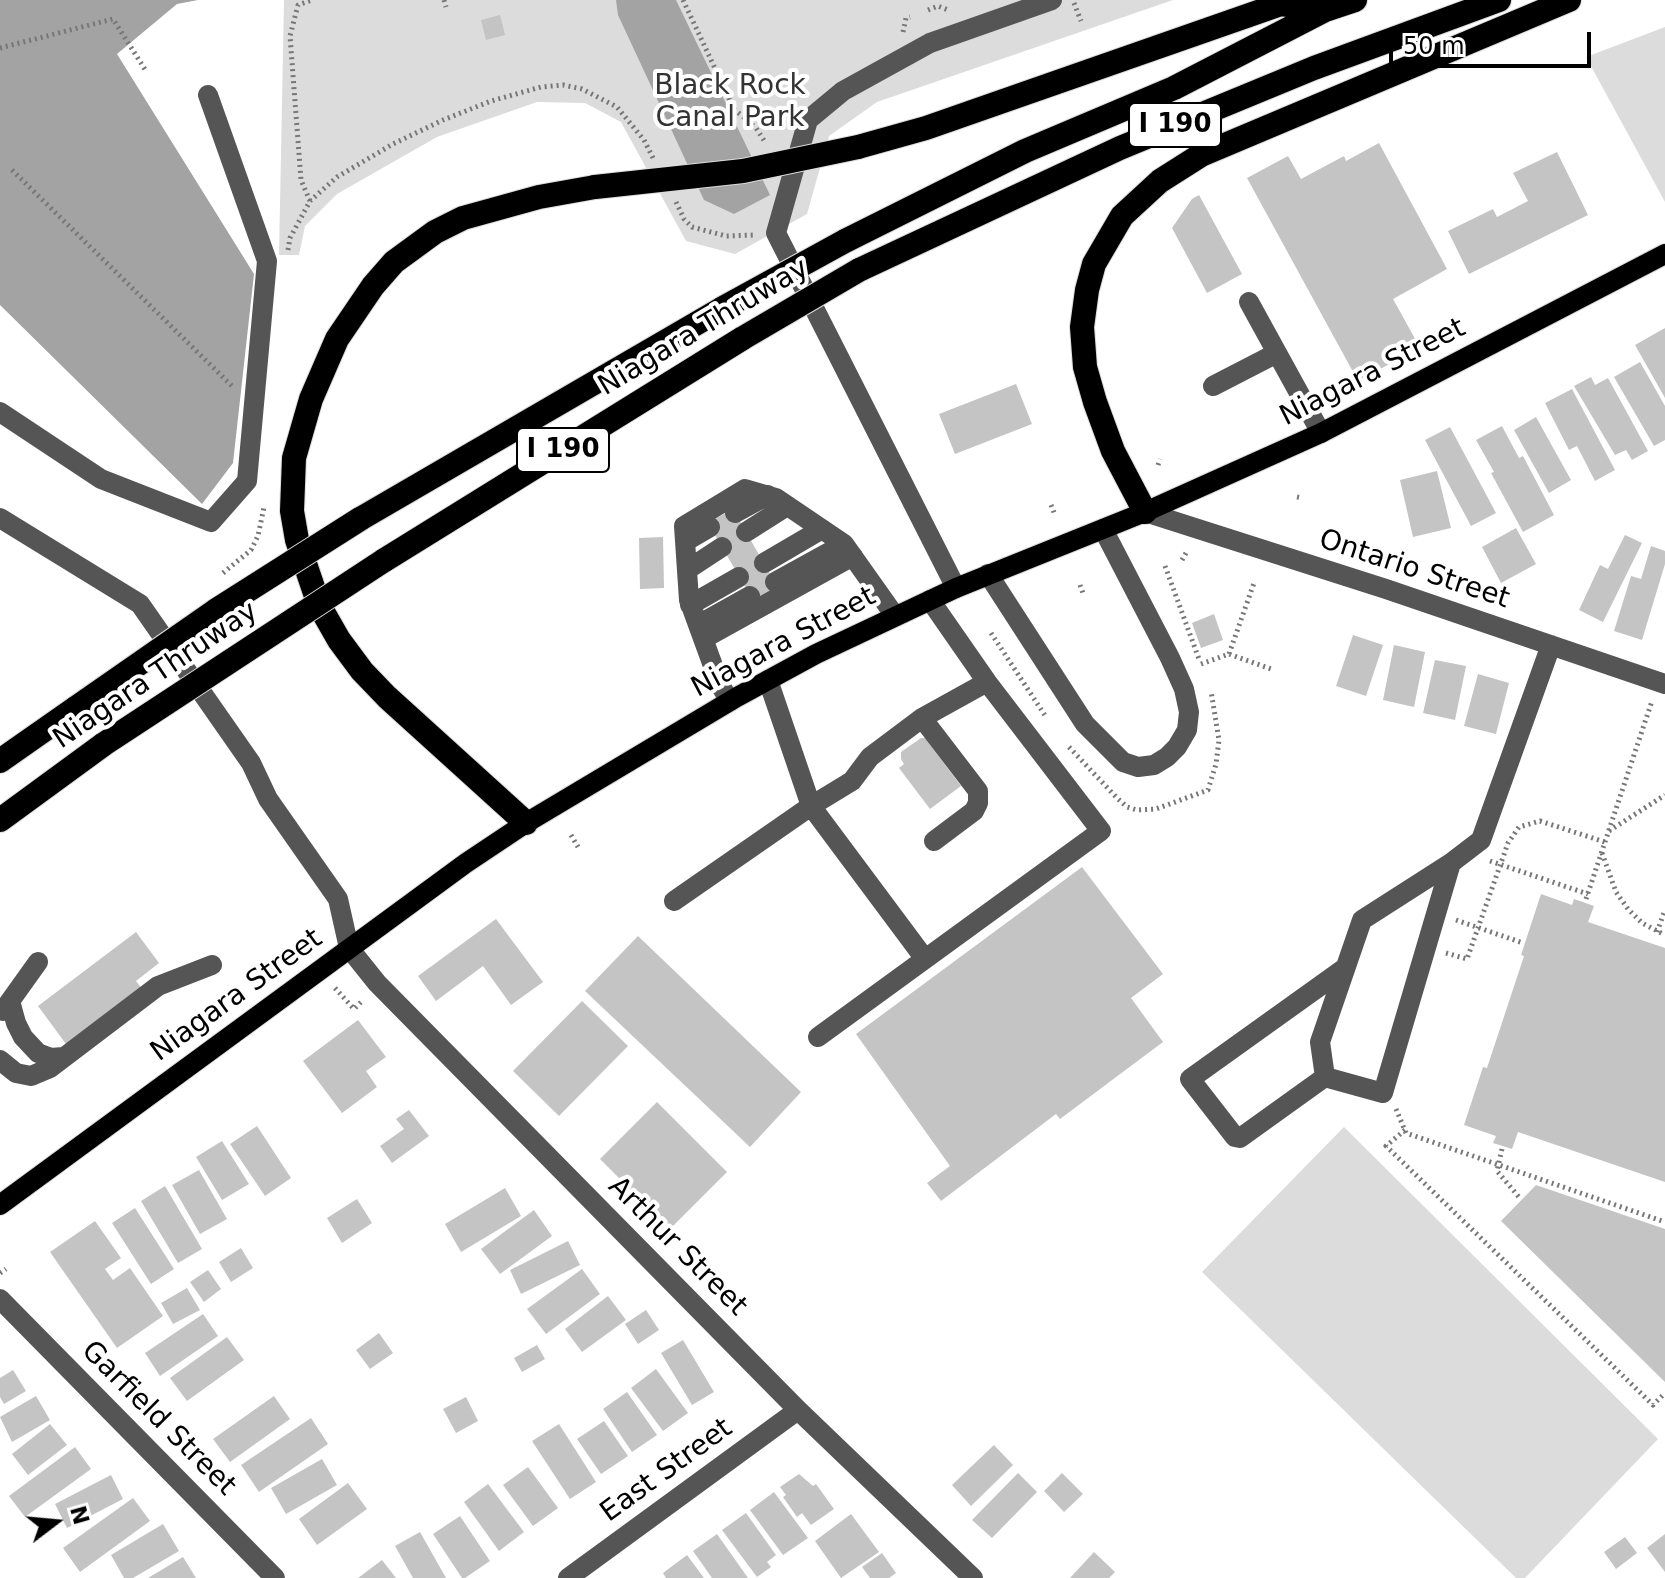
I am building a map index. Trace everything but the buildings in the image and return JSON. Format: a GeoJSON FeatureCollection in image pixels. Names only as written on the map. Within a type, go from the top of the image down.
{"type":"FeatureCollection","features":[{"type":"Feature","properties":{"kind":"highway","name":"Niagara Thruway"},"geometry":{"type":"LineString","coordinates":[[0,761],[215,611],[360,519],[723,308],[845,241],[1025,151],[1174,88],[1325,10],[1355,0]]}},
{"type":"Feature","properties":{"kind":"highway","name":"Niagara Thruway"},"geometry":{"type":"LineString","coordinates":[[0,820],[104,744],[383,561],[743,338],[859,270],[1120,148],[1314,68],[1499,0]]}},
{"type":"Feature","properties":{"kind":"highway"},"geometry":{"type":"LineString","coordinates":[[1145,512],[1113,451],[1085,367],[1082,327],[1087,290],[1094,264],[1122,216],[1160,181],[1201,155],[1569,0]]}},
{"type":"Feature","properties":{"kind":"highway"},"geometry":{"type":"LineString","coordinates":[[526,823],[362,671],[319,605],[297,540],[292,511],[294,458],[311,399],[337,339],[373,286],[394,262],[435,232],[463,218],[539,197],[595,187],[743,171],[858,147],[926,128],[1281,4],[1325,10]]}},
{"type":"Feature","properties":{"kind":"main road","name":"Niagara Street"},"geometry":{"type":"LineString","coordinates":[[0,1205],[466,863],[526,823],[730,701],[956,588],[1145,512],[1321,433],[1665,254]]}},
{"type":"Feature","properties":{"kind":"street"},"geometry":{"type":"LineString","coordinates":[[956,588],[776,233],[808,120],[843,91],[930,43],[1052,0]]}},
{"type":"Feature","properties":{"kind":"street"},"geometry":{"type":"LineString","coordinates":[[0,412],[101,479],[211,522],[247,481],[267,261],[208,95]]}},
{"type":"Feature","properties":{"kind":"street"},"geometry":{"type":"LineString","coordinates":[[1249,302],[1321,433]]}},
{"type":"Feature","properties":{"kind":"street"},"geometry":{"type":"LineString","coordinates":[[1213,386],[1277,353]]}},
{"type":"Feature","properties":{"kind":"street"},"geometry":{"type":"LineString","coordinates":[[730,701],[720,685],[690,605],[684,526],[745,489],[768,495],[787,506],[848,550],[895,616]]}},
{"type":"Feature","properties":{"kind":"street"},"geometry":{"type":"LineString","coordinates":[[735,513],[768,495]]}},
{"type":"Feature","properties":{"kind":"street"},"geometry":{"type":"LineString","coordinates":[[746,532],[787,506]]}},
{"type":"Feature","properties":{"kind":"street","name":"Ontario Street"},"geometry":{"type":"LineString","coordinates":[[1145,512],[1386,589],[1665,684]]}},
{"type":"Feature","properties":{"kind":"street"},"geometry":{"type":"LineString","coordinates":[[0,518],[140,604],[251,763],[268,799],[338,899],[349,948]]}},
{"type":"Feature","properties":{"kind":"street"},"geometry":{"type":"LineString","coordinates":[[686,541],[710,527]]}},
{"type":"Feature","properties":{"kind":"street"},"geometry":{"type":"LineString","coordinates":[[764,563],[822,529]]}},
{"type":"Feature","properties":{"kind":"street"},"geometry":{"type":"LineString","coordinates":[[988,574],[1085,724],[1123,762],[1138,767],[1154,765],[1177,747],[1187,730],[1189,712],[1184,689],[1170,658],[1103,529]]}},
{"type":"Feature","properties":{"kind":"street"},"geometry":{"type":"LineString","coordinates":[[687,570],[722,547]]}},
{"type":"Feature","properties":{"kind":"street"},"geometry":{"type":"LineString","coordinates":[[775,582],[848,550]]}},
{"type":"Feature","properties":{"kind":"street"},"geometry":{"type":"LineString","coordinates":[[700,632],[848,550]]}},
{"type":"Feature","properties":{"kind":"street"},"geometry":{"type":"LineString","coordinates":[[690,605],[739,577]]}},
{"type":"Feature","properties":{"kind":"street"},"geometry":{"type":"LineString","coordinates":[[700,632],[750,596]]}},
{"type":"Feature","properties":{"kind":"street"},"geometry":{"type":"LineString","coordinates":[[818,1037],[1101,831],[987,682],[930,600]]}},
{"type":"Feature","properties":{"kind":"street"},"geometry":{"type":"LineString","coordinates":[[1325,1077],[1320,1042],[1362,920],[1481,840],[1551,645]]}},
{"type":"Feature","properties":{"kind":"street"},"geometry":{"type":"LineString","coordinates":[[768,680],[811,806],[925,959]]}},
{"type":"Feature","properties":{"kind":"street"},"geometry":{"type":"LineString","coordinates":[[674,901],[852,781],[870,757],[922,718],[987,682]]}},
{"type":"Feature","properties":{"kind":"street"},"geometry":{"type":"LineString","coordinates":[[922,718],[978,791],[974,811],[934,841]]}},
{"type":"Feature","properties":{"kind":"street"},"geometry":{"type":"LineString","coordinates":[[1325,1077],[1383,1093],[1451,863]]}},
{"type":"Feature","properties":{"kind":"street","name":"Arthur Street"},"geometry":{"type":"LineString","coordinates":[[349,948],[377,983],[798,1410],[973,1578]]}},
{"type":"Feature","properties":{"kind":"street"},"geometry":{"type":"LineString","coordinates":[[38,962],[5,1008],[23,1037],[38,1053],[51,1058],[63,1057]]}},
{"type":"Feature","properties":{"kind":"street"},"geometry":{"type":"LineString","coordinates":[[0,1060],[16,1073],[31,1076],[63,1057],[158,986],[212,965]]}},
{"type":"Feature","properties":{"kind":"street"},"geometry":{"type":"LineString","coordinates":[[1325,1077],[1240,1138],[1235,1137],[1190,1079],[1345,968]]}},
{"type":"Feature","properties":{"kind":"street","name":"Garfield Street"},"geometry":{"type":"LineString","coordinates":[[0,1299],[275,1578]]}},
{"type":"Feature","properties":{"kind":"street","name":"East Street"},"geometry":{"type":"LineString","coordinates":[[568,1578],[798,1410]]}},
{"type":"Feature","properties":{"kind":"path"},"geometry":{"type":"LineString","coordinates":[[310,201],[301,180],[290,36],[298,5],[312,0]]}},
{"type":"Feature","properties":{"kind":"path"},"geometry":{"type":"LineString","coordinates":[[683,0],[734,109],[756,128],[769,147]]}},
{"type":"Feature","properties":{"kind":"path"},"geometry":{"type":"LineString","coordinates":[[1074,1],[1081,21]]}},
{"type":"Feature","properties":{"kind":"path"},"geometry":{"type":"LineString","coordinates":[[928,10],[936,3]]}},
{"type":"Feature","properties":{"kind":"path"},"geometry":{"type":"LineString","coordinates":[[0,48],[113,19],[146,71]]}},
{"type":"Feature","properties":{"kind":"path"},"geometry":{"type":"LineString","coordinates":[[12,170],[245,398]]}},
{"type":"Feature","properties":{"kind":"path"},"geometry":{"type":"LineString","coordinates":[[1051,505],[1055,515]]}},
{"type":"Feature","properties":{"kind":"path"},"geometry":{"type":"LineString","coordinates":[[1165,566],[1205,675]]}},
{"type":"Feature","properties":{"kind":"path"},"geometry":{"type":"LineString","coordinates":[[1229,654],[1254,583]]}},
{"type":"Feature","properties":{"kind":"path"},"geometry":{"type":"LineString","coordinates":[[1080,585],[1084,596]]}},
{"type":"Feature","properties":{"kind":"path"},"geometry":{"type":"LineString","coordinates":[[991,633],[1051,724]]}},
{"type":"Feature","properties":{"kind":"path"},"geometry":{"type":"LineString","coordinates":[[1201,664],[1229,654],[1271,669]]}},
{"type":"Feature","properties":{"kind":"path"},"geometry":{"type":"LineString","coordinates":[[1060,737],[1127,807],[1146,811],[1156,809],[1208,790],[1219,740],[1209,686]]}},
{"type":"Feature","properties":{"kind":"path"},"geometry":{"type":"LineString","coordinates":[[1498,864],[1587,897],[1650,708]]}},
{"type":"Feature","properties":{"kind":"path"},"geometry":{"type":"LineString","coordinates":[[1609,831],[1665,795]]}},
{"type":"Feature","properties":{"kind":"path"},"geometry":{"type":"LineString","coordinates":[[1441,951],[1467,959],[1498,864],[1512,834],[1528,823],[1540,821],[1605,842]]}},
{"type":"Feature","properties":{"kind":"path"},"geometry":{"type":"LineString","coordinates":[[571,835],[578,847]]}},
{"type":"Feature","properties":{"kind":"path"},"geometry":{"type":"LineString","coordinates":[[1602,852],[1622,901],[1642,923],[1665,935]]}},
{"type":"Feature","properties":{"kind":"path"},"geometry":{"type":"LineString","coordinates":[[1657,932],[1665,910]]}},
{"type":"Feature","properties":{"kind":"path"},"geometry":{"type":"LineString","coordinates":[[1452,919],[1523,943]]}},
{"type":"Feature","properties":{"kind":"path"},"geometry":{"type":"LineString","coordinates":[[340,995],[354,1009],[361,1002]]}},
{"type":"Feature","properties":{"kind":"path"},"geometry":{"type":"LineString","coordinates":[[1392,1101],[1406,1133],[1665,1222]]}},
{"type":"Feature","properties":{"kind":"path"},"geometry":{"type":"LineString","coordinates":[[1405,1130],[1386,1146],[1653,1405],[1665,1393]]}},
{"type":"Feature","properties":{"kind":"path"},"geometry":{"type":"LineString","coordinates":[[1502,1149],[1497,1171],[1519,1197]]}},
{"type":"Feature","properties":{"kind":"green space","name":"Black Rock Canal Park"},"geometry":{"type":"Polygon","coordinates":[[[284,0],[1173,0],[877,102],[829,136],[807,214],[735,254],[686,241],[621,122],[585,103],[537,102],[437,137],[337,194],[305,226],[299,255],[279,255],[284,0]]]}},
{"type":"Feature","properties":{"kind":"green space"},"geometry":{"type":"Polygon","coordinates":[[[1665,27],[1665,202],[1586,57],[1665,27]]]}},
{"type":"Feature","properties":{"kind":"green space"},"geometry":{"type":"Polygon","coordinates":[[[1344,1127],[1658,1439],[1525,1578],[1516,1578],[1202,1272],[1344,1127]]]}},
{"type":"Feature","properties":{"kind":"shaded area"},"geometry":{"type":"Polygon","coordinates":[[[0,0],[198,0],[177,4],[117,54],[254,274],[233,463],[202,504],[0,305],[0,0]]]}},
{"type":"Feature","properties":{"kind":"shaded area"},"geometry":{"type":"Polygon","coordinates":[[[616,0],[676,0],[770,195],[734,214],[704,200],[618,15],[616,0]]]}}]}
